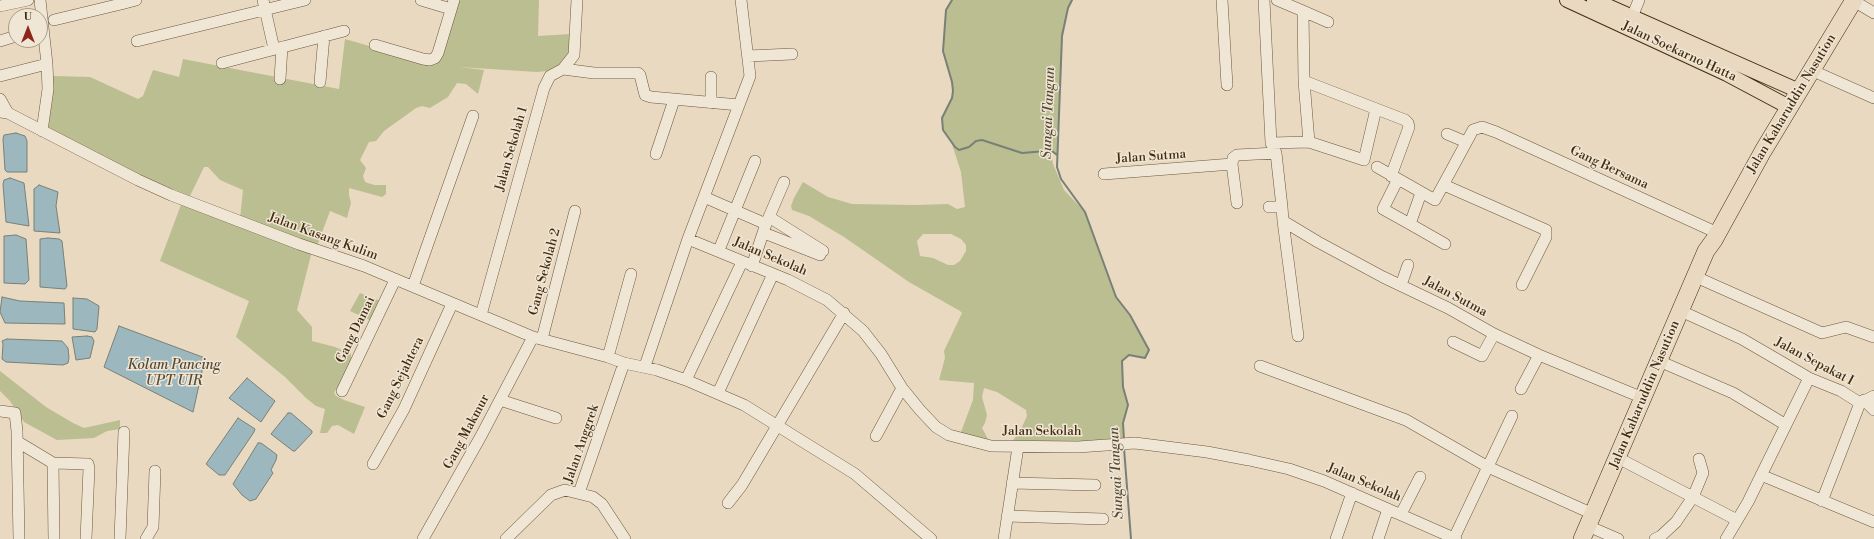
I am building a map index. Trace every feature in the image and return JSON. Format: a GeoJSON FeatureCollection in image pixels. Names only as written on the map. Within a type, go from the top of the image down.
{"type":"FeatureCollection","features":[{"type":"Feature","properties":{"kind":"highway","name":"Jalan Kaharuddin Nasution"},"geometry":{"type":"LineString","coordinates":[[1588,526],[1714,232],[1794,88],[1850,0]]}},
{"type":"Feature","properties":{"kind":"main road","name":"Jalan Soekarno Hatta"},"geometry":{"type":"LineString","coordinates":[[1568,0],[1662,43],[1785,104]]}},
{"type":"Feature","properties":{"kind":"main road","name":"Jalan Soekarno Hatta"},"geometry":{"type":"LineString","coordinates":[[1594,0],[1794,88]]}},
{"type":"Feature","properties":{"kind":"street"},"geometry":{"type":"LineString","coordinates":[[0,6],[28,0]]}},
{"type":"Feature","properties":{"kind":"street"},"geometry":{"type":"LineString","coordinates":[[54,20],[120,2],[136,0]]}},
{"type":"Feature","properties":{"kind":"street"},"geometry":{"type":"LineString","coordinates":[[137,41],[264,5],[305,0]]}},
{"type":"Feature","properties":{"kind":"street"},"geometry":{"type":"LineString","coordinates":[[375,45],[423,59],[430,60],[435,58],[438,53],[453,4],[421,0]]}},
{"type":"Feature","properties":{"kind":"street","name":"Jalan Sekolah 1"},"geometry":{"type":"LineString","coordinates":[[481,315],[544,88],[550,76],[563,69],[574,55],[578,0]]}},
{"type":"Feature","properties":{"kind":"street"},"geometry":{"type":"LineString","coordinates":[[645,366],[688,239],[750,76],[741,0]]}},
{"type":"Feature","properties":{"kind":"street"},"geometry":{"type":"LineString","coordinates":[[1222,0],[1227,84]]}},
{"type":"Feature","properties":{"kind":"street"},"geometry":{"type":"LineString","coordinates":[[1264,0],[1273,148],[1298,336]]}},
{"type":"Feature","properties":{"kind":"street"},"geometry":{"type":"LineString","coordinates":[[1277,0],[1328,22]]}},
{"type":"Feature","properties":{"kind":"street"},"geometry":{"type":"LineString","coordinates":[[1632,17],[1639,0]]}},
{"type":"Feature","properties":{"kind":"street"},"geometry":{"type":"LineString","coordinates":[[1850,0],[1874,13]]}},
{"type":"Feature","properties":{"kind":"street"},"geometry":{"type":"LineString","coordinates":[[264,5],[278,48],[280,79]]}},
{"type":"Feature","properties":{"kind":"street"},"geometry":{"type":"LineString","coordinates":[[1303,11],[1304,80],[1309,142]]}},
{"type":"Feature","properties":{"kind":"street"},"geometry":{"type":"LineString","coordinates":[[222,63],[344,31]]}},
{"type":"Feature","properties":{"kind":"street"},"geometry":{"type":"LineString","coordinates":[[320,82],[324,36]]}},
{"type":"Feature","properties":{"kind":"street"},"geometry":{"type":"LineString","coordinates":[[42,131],[48,89],[45,48]]}},
{"type":"Feature","properties":{"kind":"street"},"geometry":{"type":"LineString","coordinates":[[748,56],[792,54]]}},
{"type":"Feature","properties":{"kind":"street"},"geometry":{"type":"LineString","coordinates":[[0,76],[47,64]]}},
{"type":"Feature","properties":{"kind":"street"},"geometry":{"type":"LineString","coordinates":[[1806,68],[1874,98]]}},
{"type":"Feature","properties":{"kind":"street"},"geometry":{"type":"LineString","coordinates":[[563,69],[594,73],[638,73],[640,75],[645,96],[674,100],[739,105]]}},
{"type":"Feature","properties":{"kind":"street"},"geometry":{"type":"LineString","coordinates":[[711,77],[711,103]]}},
{"type":"Feature","properties":{"kind":"street"},"geometry":{"type":"LineString","coordinates":[[1304,80],[1376,108],[1405,120],[1408,123],[1409,127],[1394,178],[1383,208],[1445,244]]}},
{"type":"Feature","properties":{"kind":"street"},"geometry":{"type":"LineString","coordinates":[[0,99],[4,112]]}},
{"type":"Feature","properties":{"kind":"street"},"geometry":{"type":"LineString","coordinates":[[656,154],[674,100]]}},
{"type":"Feature","properties":{"kind":"street"},"geometry":{"type":"LineString","coordinates":[[1237,203],[1232,164],[1233,158],[1236,155],[1309,142],[1364,160],[1376,108]]}},
{"type":"Feature","properties":{"kind":"street","name":"Jalan Kasang Kulim"},"geometry":{"type":"LineString","coordinates":[[4,112],[138,180],[171,195],[299,244],[364,266],[395,280],[414,286],[452,304],[537,338],[608,356],[624,363],[645,366],[718,393],[744,405],[777,427],[855,474],[931,539]]}},
{"type":"Feature","properties":{"kind":"street"},"geometry":{"type":"LineString","coordinates":[[414,286],[473,116]]}},
{"type":"Feature","properties":{"kind":"street","name":"Gang Bersama"},"geometry":{"type":"LineString","coordinates":[[1466,142],[1472,130],[1477,127],[1482,127],[1496,132],[1714,232]]}},
{"type":"Feature","properties":{"kind":"street"},"geometry":{"type":"LineString","coordinates":[[1377,167],[1435,200],[1466,142],[1448,134]]}},
{"type":"Feature","properties":{"kind":"street"},"geometry":{"type":"LineString","coordinates":[[719,250],[755,160]]}},
{"type":"Feature","properties":{"kind":"street","name":"Jalan Sutma"},"geometry":{"type":"LineString","coordinates":[[1104,174],[1232,164]]}},
{"type":"Feature","properties":{"kind":"street"},"geometry":{"type":"LineString","coordinates":[[686,380],[747,264],[766,225],[784,182]]}},
{"type":"Feature","properties":{"kind":"street"},"geometry":{"type":"LineString","coordinates":[[1444,185],[1546,230],[1546,237],[1522,285]]}},
{"type":"Feature","properties":{"kind":"street"},"geometry":{"type":"LineString","coordinates":[[1410,224],[1421,193]]}},
{"type":"Feature","properties":{"kind":"street"},"geometry":{"type":"LineString","coordinates":[[704,197],[736,210],[766,225],[822,253],[766,225]]}},
{"type":"Feature","properties":{"kind":"street"},"geometry":{"type":"LineString","coordinates":[[1269,207],[1282,207]]}},
{"type":"Feature","properties":{"kind":"street","name":"Gang Sekolah 2"},"geometry":{"type":"LineString","coordinates":[[537,338],[575,211]]}},
{"type":"Feature","properties":{"kind":"street","name":"Jalan Sutma"},"geometry":{"type":"LineString","coordinates":[[1283,222],[1377,274],[1448,308],[1494,334],[1539,355],[1643,398]]}},
{"type":"Feature","properties":{"kind":"street","name":"Jalan Sekolah"},"geometry":{"type":"LineString","coordinates":[[688,239],[719,250],[747,264],[774,274],[808,289],[827,300],[844,313],[863,331],[902,388],[936,427],[949,435],[991,446],[1018,448],[1078,447],[1135,443],[1207,452],[1262,463],[1289,469],[1324,480],[1455,539]]}},
{"type":"Feature","properties":{"kind":"street"},"geometry":{"type":"LineString","coordinates":[[1401,285],[1408,265]]}},
{"type":"Feature","properties":{"kind":"street"},"geometry":{"type":"LineString","coordinates":[[608,356],[631,274]]}},
{"type":"Feature","properties":{"kind":"street"},"geometry":{"type":"LineString","coordinates":[[718,393],[774,274]]}},
{"type":"Feature","properties":{"kind":"street"},"geometry":{"type":"LineString","coordinates":[[1696,277],[1822,333],[1846,327],[1874,337]]}},
{"type":"Feature","properties":{"kind":"street","name":"Gang Damai"},"geometry":{"type":"LineString","coordinates":[[342,391],[395,280]]}},
{"type":"Feature","properties":{"kind":"street","name":"Gang Sejahtera"},"geometry":{"type":"LineString","coordinates":[[372,464],[404,409],[452,304]]}},
{"type":"Feature","properties":{"kind":"street","name":"Jalan Sepakat I"},"geometry":{"type":"LineString","coordinates":[[1681,311],[1742,338],[1810,378],[1866,400],[1822,501]]}},
{"type":"Feature","properties":{"kind":"street"},"geometry":{"type":"LineString","coordinates":[[728,503],[742,485],[844,313]]}},
{"type":"Feature","properties":{"kind":"street"},"geometry":{"type":"LineString","coordinates":[[1453,342],[1482,356],[1494,334]]}},
{"type":"Feature","properties":{"kind":"street","name":"Gang Makmur"},"geometry":{"type":"LineString","coordinates":[[423,539],[500,400],[537,338]]}},
{"type":"Feature","properties":{"kind":"street"},"geometry":{"type":"LineString","coordinates":[[1521,389],[1539,355]]}},
{"type":"Feature","properties":{"kind":"street"},"geometry":{"type":"LineString","coordinates":[[1659,361],[1733,393],[1786,425]]}},
{"type":"Feature","properties":{"kind":"street","name":"Jalan Anggrek"},"geometry":{"type":"LineString","coordinates":[[624,363],[579,493],[593,498],[602,504],[625,539]]}},
{"type":"Feature","properties":{"kind":"street"},"geometry":{"type":"LineString","coordinates":[[1260,366],[1406,420],[1588,526],[1618,539]]}},
{"type":"Feature","properties":{"kind":"street"},"geometry":{"type":"LineString","coordinates":[[1726,539],[1748,502],[1810,378]]}},
{"type":"Feature","properties":{"kind":"street"},"geometry":{"type":"LineString","coordinates":[[876,436],[902,388]]}},
{"type":"Feature","properties":{"kind":"street"},"geometry":{"type":"LineString","coordinates":[[500,400],[556,418]]}},
{"type":"Feature","properties":{"kind":"street"},"geometry":{"type":"LineString","coordinates":[[1866,400],[1874,410]]}},
{"type":"Feature","properties":{"kind":"street"},"geometry":{"type":"LineString","coordinates":[[0,410],[15,413],[18,442],[19,539]]}},
{"type":"Feature","properties":{"kind":"street"},"geometry":{"type":"LineString","coordinates":[[1455,539],[1512,416]]}},
{"type":"Feature","properties":{"kind":"street"},"geometry":{"type":"LineString","coordinates":[[120,539],[124,432]]}},
{"type":"Feature","properties":{"kind":"street"},"geometry":{"type":"LineString","coordinates":[[18,442],[53,463],[88,464],[86,539]]}},
{"type":"Feature","properties":{"kind":"street"},"geometry":{"type":"LineString","coordinates":[[1004,539],[1018,448]]}},
{"type":"Feature","properties":{"kind":"street"},"geometry":{"type":"LineString","coordinates":[[1618,458],[1737,520]]}},
{"type":"Feature","properties":{"kind":"street"},"geometry":{"type":"LineString","coordinates":[[1655,539],[1661,536],[1676,522],[1693,497],[1703,473],[1699,459]]}},
{"type":"Feature","properties":{"kind":"street"},"geometry":{"type":"LineString","coordinates":[[53,463],[54,539]]}},
{"type":"Feature","properties":{"kind":"street"},"geometry":{"type":"LineString","coordinates":[[146,539],[149,536],[154,523],[155,471]]}},
{"type":"Feature","properties":{"kind":"street"},"geometry":{"type":"LineString","coordinates":[[1761,475],[1874,522]]}},
{"type":"Feature","properties":{"kind":"street"},"geometry":{"type":"LineString","coordinates":[[1401,514],[1420,477]]}},
{"type":"Feature","properties":{"kind":"street"},"geometry":{"type":"LineString","coordinates":[[1012,483],[1095,485]]}},
{"type":"Feature","properties":{"kind":"street"},"geometry":{"type":"LineString","coordinates":[[506,539],[551,495],[565,490],[579,493]]}},
{"type":"Feature","properties":{"kind":"street"},"geometry":{"type":"LineString","coordinates":[[1336,539],[1352,493]]}},
{"type":"Feature","properties":{"kind":"street"},"geometry":{"type":"LineString","coordinates":[[1378,539],[1388,509]]}},
{"type":"Feature","properties":{"kind":"street"},"geometry":{"type":"LineString","coordinates":[[1007,516],[1103,519]]}},
{"type":"Feature","properties":{"kind":"green space"},"geometry":{"type":"Polygon","coordinates":[[[458,0],[539,0],[538,36],[571,34],[571,50],[560,65],[547,71],[537,72],[459,67],[484,70],[478,94],[466,84],[457,83],[448,97],[430,108],[422,106],[416,108],[384,131],[376,141],[369,142],[360,160],[366,168],[363,176],[365,182],[374,185],[386,185],[386,194],[382,197],[349,188],[351,203],[347,218],[330,211],[317,246],[240,219],[243,190],[220,180],[208,167],[204,167],[190,196],[127,170],[46,130],[53,76],[90,77],[138,99],[143,96],[153,70],[179,77],[183,59],[339,89],[345,39],[435,65],[448,35],[458,0]]]}},
{"type":"Feature","properties":{"kind":"green space"},"geometry":{"type":"Polygon","coordinates":[[[952,0],[1072,0],[1068,8],[1062,36],[1057,155],[1052,151],[1046,151],[1052,157],[1053,164],[1064,190],[1085,212],[1116,297],[1130,316],[1149,350],[1145,358],[1129,355],[1122,361],[1123,387],[1128,405],[1123,423],[1124,440],[1011,443],[1021,429],[1027,416],[1026,410],[997,392],[984,388],[982,397],[987,415],[982,428],[989,441],[965,435],[961,432],[973,400],[974,383],[939,380],[945,358],[944,351],[962,313],[909,282],[844,237],[809,216],[792,210],[791,206],[794,198],[803,182],[828,197],[852,204],[948,204],[957,209],[965,207],[961,172],[951,141],[943,130],[942,118],[952,98],[953,91],[952,82],[943,51],[946,10],[952,0]],[[923,234],[917,241],[920,256],[933,258],[948,265],[954,265],[960,261],[966,251],[966,245],[961,239],[951,234],[923,234]]]}},
{"type":"Feature","properties":{"kind":"green space"},"geometry":{"type":"Polygon","coordinates":[[[182,202],[312,251],[297,310],[312,327],[312,341],[335,347],[351,354],[351,364],[334,393],[336,396],[344,400],[365,407],[354,434],[338,425],[332,426],[327,433],[320,433],[325,409],[316,406],[306,398],[285,377],[236,337],[249,301],[160,261],[182,202]]]}},
{"type":"Feature","properties":{"kind":"green space"},"geometry":{"type":"Polygon","coordinates":[[[360,293],[383,302],[372,321],[350,311],[360,293]]]}},
{"type":"Feature","properties":{"kind":"green space"},"geometry":{"type":"Polygon","coordinates":[[[0,371],[46,407],[73,423],[84,428],[120,420],[120,429],[107,431],[94,438],[57,440],[24,422],[10,401],[0,391],[0,371]]]}},
{"type":"Feature","properties":{"kind":"water"},"geometry":{"type":"Polygon","coordinates":[[[16,133],[25,136],[27,141],[27,172],[7,172],[5,170],[4,135],[16,133]]]}},
{"type":"Feature","properties":{"kind":"water"},"geometry":{"type":"Polygon","coordinates":[[[10,178],[24,183],[29,226],[6,222],[3,184],[4,180],[10,178]]]}},
{"type":"Feature","properties":{"kind":"water"},"geometry":{"type":"Polygon","coordinates":[[[39,185],[58,192],[56,206],[60,233],[34,231],[34,189],[39,185]]]}},
{"type":"Feature","properties":{"kind":"water"},"geometry":{"type":"Polygon","coordinates":[[[16,235],[26,239],[29,280],[25,284],[4,283],[4,236],[16,235]]]}},
{"type":"Feature","properties":{"kind":"water"},"geometry":{"type":"Polygon","coordinates":[[[40,239],[59,239],[62,241],[67,286],[65,289],[40,287],[40,239]]]}},
{"type":"Feature","properties":{"kind":"water"},"geometry":{"type":"Polygon","coordinates":[[[2,297],[20,301],[64,303],[65,324],[5,323],[0,312],[2,297]]]}},
{"type":"Feature","properties":{"kind":"water"},"geometry":{"type":"Polygon","coordinates":[[[73,298],[87,299],[99,306],[97,329],[95,332],[73,329],[73,298]]]}},
{"type":"Feature","properties":{"kind":"water","name":"Kolam Pancing UPT UIR"},"geometry":{"type":"Polygon","coordinates":[[[119,326],[205,358],[193,412],[104,367],[119,326]]]}},
{"type":"Feature","properties":{"kind":"water"},"geometry":{"type":"Polygon","coordinates":[[[72,337],[92,337],[94,341],[90,358],[76,360],[72,337]]]}},
{"type":"Feature","properties":{"kind":"water"},"geometry":{"type":"Polygon","coordinates":[[[7,339],[62,341],[68,348],[68,363],[63,365],[6,362],[2,359],[2,341],[7,339]]]}},
{"type":"Feature","properties":{"kind":"water"},"geometry":{"type":"Polygon","coordinates":[[[247,378],[275,401],[261,422],[229,398],[247,378]]]}},
{"type":"Feature","properties":{"kind":"water"},"geometry":{"type":"Polygon","coordinates":[[[288,413],[291,413],[312,431],[312,433],[295,451],[271,434],[288,413]]]}},
{"type":"Feature","properties":{"kind":"water"},"geometry":{"type":"Polygon","coordinates":[[[238,418],[255,429],[254,432],[225,475],[219,475],[206,464],[238,418]]]}},
{"type":"Feature","properties":{"kind":"water"},"geometry":{"type":"Polygon","coordinates":[[[258,443],[261,443],[277,455],[271,470],[273,473],[256,499],[250,501],[242,495],[233,484],[258,443]]]}},
{"type":"Feature","properties":{"kind":"waterway"},"geometry":{"type":"LineString","coordinates":[[952,0],[946,10],[943,51],[952,82],[953,91],[952,98],[942,118],[943,130],[955,147],[959,150],[969,147],[976,141],[982,140],[1022,153],[1052,151],[1057,155]]}},
{"type":"Feature","properties":{"kind":"waterway","name":"Sungai Tangun"},"geometry":{"type":"LineString","coordinates":[[1072,0],[1068,8],[1062,36],[1057,167],[1061,179],[1085,212],[1116,297],[1130,315],[1149,350],[1145,358],[1129,355],[1122,361],[1123,387],[1128,405],[1123,423],[1124,440]]}},
{"type":"Feature","properties":{"kind":"waterway","name":"Sungai Tangun"},"geometry":{"type":"LineString","coordinates":[[1124,448],[1131,539]]}}]}
